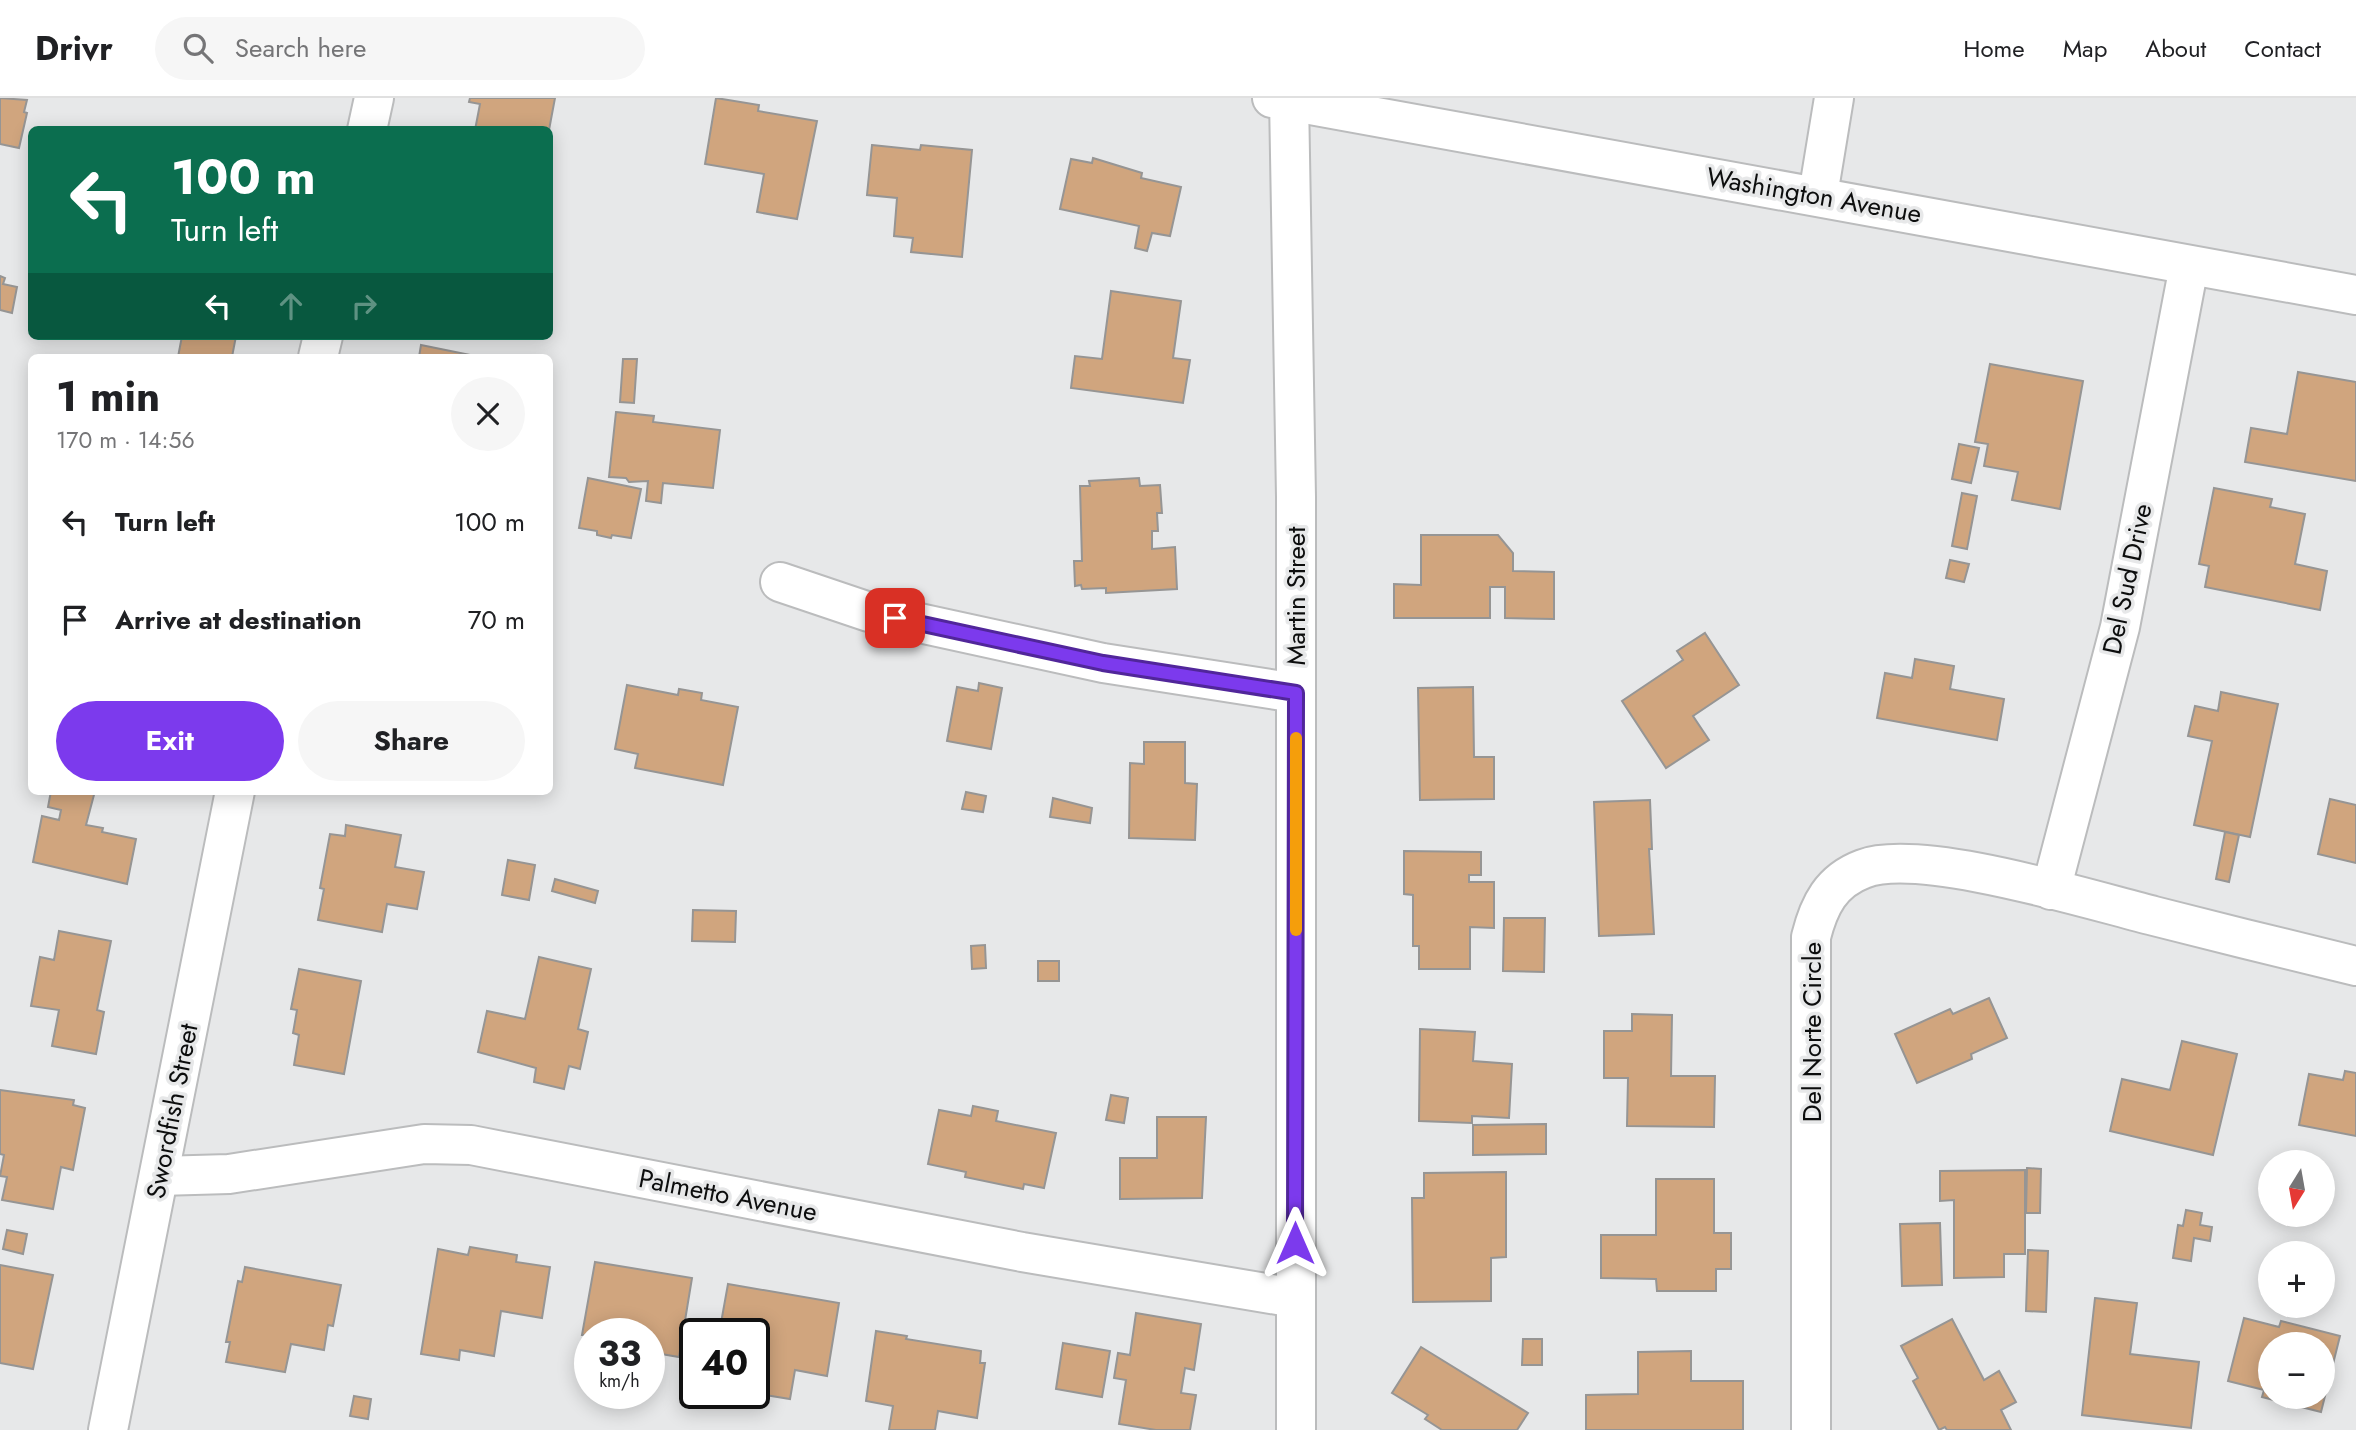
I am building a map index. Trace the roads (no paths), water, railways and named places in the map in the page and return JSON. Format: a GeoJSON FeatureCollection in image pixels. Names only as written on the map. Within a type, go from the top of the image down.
{"type":"FeatureCollection","features":[{"type":"Feature","properties":{"kind":"street"},"geometry":{"type":"LineString","coordinates":[[368,126],[374,98]]}},
{"type":"Feature","properties":{"kind":"street"},"geometry":{"type":"LineString","coordinates":[[1818,195],[1834,98]]}},
{"type":"Feature","properties":{"kind":"street","name":"Washington Avenue"},"geometry":{"type":"LineString","coordinates":[[1284,99],[2356,295]]}},
{"type":"Feature","properties":{"kind":"street","name":"Martin Street"},"geometry":{"type":"LineString","coordinates":[[1284,99],[1295,304],[1296,1430]]}},
{"type":"Feature","properties":{"kind":"street","name":"Del Sud Drive"},"geometry":{"type":"LineString","coordinates":[[2051,890],[2120,627],[2189,265]]}},
{"type":"Feature","properties":{"kind":"street"},"geometry":{"type":"LineString","coordinates":[[780,582],[869,612],[1103,663],[1296,693]]}},
{"type":"Feature","properties":{"kind":"street","name":"Swordfish Street"},"geometry":{"type":"LineString","coordinates":[[108,1430],[234,795]]}},
{"type":"Feature","properties":{"kind":"street","name":"Del Norte Circle"},"geometry":{"type":"LineString","coordinates":[[1811,1430],[1811,937],[1816,915],[1829,890],[1864,868],[1903,862],[1936,865],[2051,890],[2356,966]]}},
{"type":"Feature","properties":{"kind":"street","name":"Palmetto Avenue"},"geometry":{"type":"LineString","coordinates":[[159,1176],[229,1174],[424,1144],[471,1145],[1022,1252],[1295,1298]]}}]}
